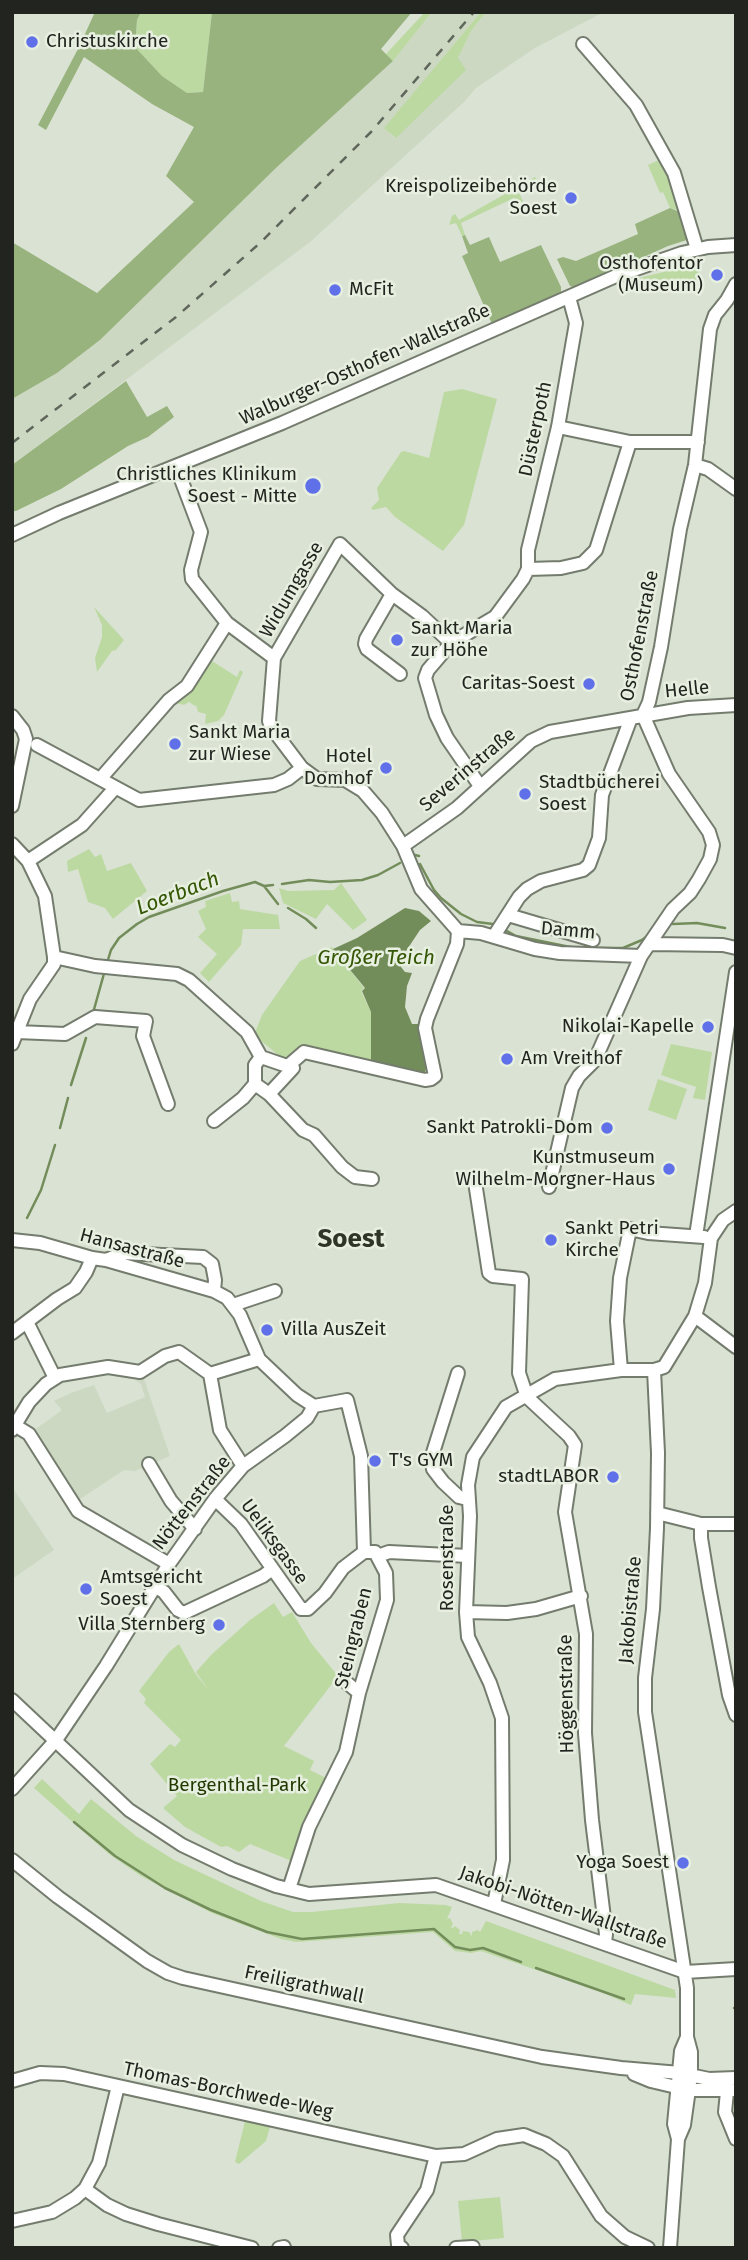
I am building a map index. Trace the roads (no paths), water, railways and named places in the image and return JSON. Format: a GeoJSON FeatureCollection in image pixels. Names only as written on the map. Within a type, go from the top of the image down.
{"type":"FeatureCollection","features":[{"type":"Feature","properties":{"kind":"street"},"geometry":{"type":"LineString","coordinates":[[583,44],[636,105],[674,173],[697,249]]}},
{"type":"Feature","properties":{"kind":"street","name":"Walburger-Osthofen-Wallstraße"},"geometry":{"type":"LineString","coordinates":[[12,535],[59,513],[282,424],[635,269],[697,249],[736,245]]}},
{"type":"Feature","properties":{"kind":"street","name":"Osthofenstraße"},"geometry":{"type":"LineString","coordinates":[[550,1187],[572,1088],[579,1076],[595,1060],[641,956],[673,909],[690,893],[710,859],[713,845],[703,822],[669,774],[637,717],[649,702],[661,647],[680,529],[695,465],[710,329],[715,315],[733,295]]}},
{"type":"Feature","properties":{"kind":"street","name":"Düsterpoth"},"geometry":{"type":"LineString","coordinates":[[528,569],[528,550],[558,427],[576,324],[569,297]]}},
{"type":"Feature","properties":{"kind":"street"},"geometry":{"type":"LineString","coordinates":[[558,427],[630,442],[698,442]]}},
{"type":"Feature","properties":{"kind":"street"},"geometry":{"type":"LineString","coordinates":[[480,786],[447,738],[436,715],[425,678],[428,670],[451,643],[495,617],[528,569],[561,568],[583,563],[596,551],[630,442]]}},
{"type":"Feature","properties":{"kind":"street"},"geometry":{"type":"LineString","coordinates":[[695,465],[708,469],[736,489]]}},
{"type":"Feature","properties":{"kind":"street"},"geometry":{"type":"LineString","coordinates":[[176,467],[202,535],[193,560],[192,579],[226,623],[274,658]]}},
{"type":"Feature","properties":{"kind":"street","name":"Widumgasse"},"geometry":{"type":"LineString","coordinates":[[302,768],[269,721],[274,658],[340,544],[391,594]]}},
{"type":"Feature","properties":{"kind":"street"},"geometry":{"type":"LineString","coordinates":[[400,674],[367,649],[365,644],[391,594],[422,616],[451,643]]}},
{"type":"Feature","properties":{"kind":"street"},"geometry":{"type":"LineString","coordinates":[[100,778],[169,700],[187,686],[226,623]]}},
{"type":"Feature","properties":{"kind":"street","name":"Helle"},"geometry":{"type":"LineString","coordinates":[[637,717],[688,708],[736,705]]}},
{"type":"Feature","properties":{"kind":"street"},"geometry":{"type":"LineString","coordinates":[[12,716],[23,730],[26,739],[12,806]]}},
{"type":"Feature","properties":{"kind":"street"},"geometry":{"type":"LineString","coordinates":[[494,936],[527,889],[541,881],[583,870],[589,865],[599,838],[603,795],[637,717]]}},
{"type":"Feature","properties":{"kind":"street","name":"Severinstraße"},"geometry":{"type":"LineString","coordinates":[[403,846],[457,808],[531,741],[550,733],[637,717]]}},
{"type":"Feature","properties":{"kind":"street"},"geometry":{"type":"LineString","coordinates":[[37,745],[139,800],[274,785],[288,779],[302,768],[317,779],[345,780],[363,791],[382,813],[403,846],[421,888],[458,937],[425,1028],[435,1076],[425,1080],[303,1052],[289,1065]]}},
{"type":"Feature","properties":{"kind":"street"},"geometry":{"type":"LineString","coordinates":[[28,861],[82,825],[115,788]]}},
{"type":"Feature","properties":{"kind":"street"},"geometry":{"type":"LineString","coordinates":[[12,844],[28,861],[45,896],[54,957],[54,964],[30,999],[15,1038],[65,1034],[95,1017],[146,1021],[143,1036],[169,1104]]}},
{"type":"Feature","properties":{"kind":"street"},"geometry":{"type":"LineString","coordinates":[[508,915],[593,940]]}},
{"type":"Feature","properties":{"kind":"street","name":"Damm"},"geometry":{"type":"LineString","coordinates":[[458,937],[494,936],[535,949],[560,953],[641,956]]}},
{"type":"Feature","properties":{"kind":"street"},"geometry":{"type":"LineString","coordinates":[[650,944],[723,944],[736,948]]}},
{"type":"Feature","properties":{"kind":"street"},"geometry":{"type":"LineString","coordinates":[[54,957],[95,966],[177,974],[201,989],[247,1032],[261,1057],[293,1068],[269,1094]]}},
{"type":"Feature","properties":{"kind":"street"},"geometry":{"type":"LineString","coordinates":[[696,1236],[736,972]]}},
{"type":"Feature","properties":{"kind":"street"},"geometry":{"type":"LineString","coordinates":[[214,1121],[243,1098],[255,1084],[255,1065],[261,1057]]}},
{"type":"Feature","properties":{"kind":"street"},"geometry":{"type":"LineString","coordinates":[[255,1084],[269,1094],[303,1130],[314,1135],[342,1167],[355,1177],[372,1179]]}},
{"type":"Feature","properties":{"kind":"street"},"geometry":{"type":"LineString","coordinates":[[475,1182],[489,1273],[493,1276],[522,1279],[519,1373],[527,1397]]}},
{"type":"Feature","properties":{"kind":"street"},"geometry":{"type":"LineString","coordinates":[[654,1370],[664,1367],[695,1316],[705,1283],[711,1238],[723,1220],[736,1210]]}},
{"type":"Feature","properties":{"kind":"street"},"geometry":{"type":"LineString","coordinates":[[621,1370],[617,1321],[620,1278],[630,1229],[681,1237],[711,1238]]}},
{"type":"Feature","properties":{"kind":"street","name":"Hansastraße"},"geometry":{"type":"LineString","coordinates":[[14,1240],[40,1243],[214,1291],[227,1298],[237,1310]]}},
{"type":"Feature","properties":{"kind":"street"},"geometry":{"type":"LineString","coordinates":[[106,1260],[123,1253],[203,1257],[212,1264],[214,1291]]}},
{"type":"Feature","properties":{"kind":"street"},"geometry":{"type":"LineString","coordinates":[[12,1333],[75,1289],[92,1258]]}},
{"type":"Feature","properties":{"kind":"street"},"geometry":{"type":"LineString","coordinates":[[275,1291],[237,1310],[259,1359],[297,1395],[314,1406],[347,1400],[361,1456],[364,1552],[370,1550],[379,1556],[389,1552],[468,1556]]}},
{"type":"Feature","properties":{"kind":"street"},"geometry":{"type":"LineString","coordinates":[[695,1316],[736,1348]]}},
{"type":"Feature","properties":{"kind":"street"},"geometry":{"type":"LineString","coordinates":[[27,1322],[55,1378]]}},
{"type":"Feature","properties":{"kind":"street"},"geometry":{"type":"LineString","coordinates":[[169,1564],[78,1511],[29,1434],[14,1428],[29,1402],[55,1378],[80,1370],[108,1367],[140,1372],[165,1356],[179,1352],[210,1374],[220,1430],[243,1466]]}},
{"type":"Feature","properties":{"kind":"street"},"geometry":{"type":"LineString","coordinates":[[210,1374],[259,1359]]}},
{"type":"Feature","properties":{"kind":"street","name":"Rosenstraße"},"geometry":{"type":"LineString","coordinates":[[494,1904],[503,1860],[502,1718],[490,1683],[468,1637],[466,1612],[469,1470],[478,1447],[506,1407],[555,1379],[621,1370],[654,1370]]}},
{"type":"Feature","properties":{"kind":"street","name":"Jakobistraße"},"geometry":{"type":"LineString","coordinates":[[654,1370],[657,1513],[645,1712],[688,1999],[687,2037],[681,2051],[685,2074],[684,2125],[678,2139],[670,2248]]}},
{"type":"Feature","properties":{"kind":"street"},"geometry":{"type":"LineString","coordinates":[[458,1373],[431,1459],[433,1469],[443,1482],[459,1497],[467,1499]]}},
{"type":"Feature","properties":{"kind":"street","name":"Höggenstraße"},"geometry":{"type":"LineString","coordinates":[[527,1397],[569,1436],[575,1446],[565,1512],[586,1634],[584,1733],[605,1943]]}},
{"type":"Feature","properties":{"kind":"street","name":"Nöttenstraße"},"geometry":{"type":"LineString","coordinates":[[12,1789],[56,1740],[169,1564],[215,1499],[243,1466],[307,1418],[314,1406]]}},
{"type":"Feature","properties":{"kind":"street"},"geometry":{"type":"LineString","coordinates":[[149,1464],[171,1501],[195,1529]]}},
{"type":"Feature","properties":{"kind":"street","name":"Ueliksgasse"},"geometry":{"type":"LineString","coordinates":[[215,1499],[241,1524],[300,1609],[308,1609],[325,1592],[342,1568],[364,1552]]}},
{"type":"Feature","properties":{"kind":"street"},"geometry":{"type":"LineString","coordinates":[[657,1513],[701,1524],[736,1524]]}},
{"type":"Feature","properties":{"kind":"street"},"geometry":{"type":"LineString","coordinates":[[701,1524],[709,1587],[729,1696],[736,1715]]}},
{"type":"Feature","properties":{"kind":"street","name":"Steingraben"},"geometry":{"type":"LineString","coordinates":[[289,1889],[309,1827],[346,1752],[359,1693],[387,1600],[386,1573],[379,1556]]}},
{"type":"Feature","properties":{"kind":"street"},"geometry":{"type":"LineString","coordinates":[[155,1586],[184,1613],[271,1570]]}},
{"type":"Feature","properties":{"kind":"street"},"geometry":{"type":"LineString","coordinates":[[466,1612],[507,1613],[536,1609],[581,1596]]}},
{"type":"Feature","properties":{"kind":"street"},"geometry":{"type":"LineString","coordinates":[[346,1682],[359,1693]]}},
{"type":"Feature","properties":{"kind":"street","name":"Jakobi-Nötten-Wallstraße"},"geometry":{"type":"LineString","coordinates":[[12,1700],[129,1810],[182,1845],[232,1869],[309,1894],[436,1885],[685,1972]]}},
{"type":"Feature","properties":{"kind":"street","name":"Freiligrathwall"},"geometry":{"type":"LineString","coordinates":[[12,1860],[58,1897],[168,1973],[531,2054],[709,2079],[736,2078]]}},
{"type":"Feature","properties":{"kind":"street"},"geometry":{"type":"LineString","coordinates":[[685,1972],[736,1969]]}},
{"type":"Feature","properties":{"kind":"street","name":"Freiligrathwall"},"geometry":{"type":"LineString","coordinates":[[621,2068],[684,2089],[731,2091]]}},
{"type":"Feature","properties":{"kind":"street","name":"Thomas-Borchwede-Weg"},"geometry":{"type":"LineString","coordinates":[[12,2081],[40,2073],[52,2074],[436,2155],[464,2154],[497,2139],[524,2135],[546,2144],[564,2156],[601,2216],[625,2237],[648,2248]]}},
{"type":"Feature","properties":{"kind":"street"},"geometry":{"type":"LineString","coordinates":[[12,2221],[52,2212],[85,2189],[100,2163],[118,2086]]}},
{"type":"Feature","properties":{"kind":"street"},"geometry":{"type":"LineString","coordinates":[[731,2091],[725,2112],[736,2138]]}},
{"type":"Feature","properties":{"kind":"street"},"geometry":{"type":"LineString","coordinates":[[402,2248],[398,2245],[397,2235],[426,2190],[436,2155]]}},
{"type":"Feature","properties":{"kind":"street"},"geometry":{"type":"LineString","coordinates":[[85,2189],[107,2205],[126,2214],[253,2248]]}},
{"type":"Feature","properties":{"kind":"street"},"geometry":{"type":"LineString","coordinates":[[456,2248],[473,2247]]}},
{"type":"Feature","properties":{"kind":"water","name":"Großer Teich"},"geometry":{"type":"Polygon","coordinates":[[[405,908],[419,911],[431,921],[420,930],[406,951],[401,967],[405,972],[412,973],[407,986],[405,1007],[412,1024],[421,1024],[427,1066],[424,1075],[371,1067],[371,1012],[362,991],[365,988],[333,949],[357,938],[405,908]]]}},
{"type":"Feature","properties":{"kind":"waterway"},"geometry":{"type":"LineString","coordinates":[[415,855],[419,856]]}},
{"type":"Feature","properties":{"kind":"waterway"},"geometry":{"type":"LineString","coordinates":[[282,884],[309,880],[362,880],[400,863]]}},
{"type":"Feature","properties":{"kind":"waterway"},"geometry":{"type":"LineString","coordinates":[[420,864],[441,898],[461,914],[477,922],[493,924]]}},
{"type":"Feature","properties":{"kind":"waterway","name":"Loerbach"},"geometry":{"type":"LineString","coordinates":[[107,963],[119,938],[137,924],[149,917],[223,891],[255,882],[264,886],[278,904]]}},
{"type":"Feature","properties":{"kind":"waterway","name":"Loerbach"},"geometry":{"type":"LineString","coordinates":[[264,886],[273,885]]}},
{"type":"Feature","properties":{"kind":"waterway","name":"Loerbach"},"geometry":{"type":"LineString","coordinates":[[288,908],[316,928]]}},
{"type":"Feature","properties":{"kind":"waterway"},"geometry":{"type":"LineString","coordinates":[[673,924],[697,923],[725,928]]}},
{"type":"Feature","properties":{"kind":"waterway"},"geometry":{"type":"LineString","coordinates":[[507,931],[516,936],[570,947]]}},
{"type":"Feature","properties":{"kind":"waterway"},"geometry":{"type":"LineString","coordinates":[[582,948],[623,948],[650,934]]}},
{"type":"Feature","properties":{"kind":"waterway","name":"Loerbach"},"geometry":{"type":"LineString","coordinates":[[93,1013],[105,970]]}},
{"type":"Feature","properties":{"kind":"waterway","name":"Loerbach"},"geometry":{"type":"LineString","coordinates":[[71,1085],[86,1038]]}},
{"type":"Feature","properties":{"kind":"waterway"},"geometry":{"type":"LineString","coordinates":[[60,1128],[68,1098]]}},
{"type":"Feature","properties":{"kind":"waterway"},"geometry":{"type":"LineString","coordinates":[[27,1218],[41,1190],[55,1145]]}},
{"type":"Feature","properties":{"kind":"waterway"},"geometry":{"type":"LineString","coordinates":[[74,1822],[115,1856],[165,1888],[267,1932],[302,1939],[434,1929],[455,1947],[470,1950],[483,1948],[521,1962]]}},
{"type":"Feature","properties":{"kind":"waterway"},"geometry":{"type":"LineString","coordinates":[[536,1968],[624,1999]]}},
{"type":"Feature","properties":{"kind":"railway"},"geometry":{"type":"LineString","coordinates":[[12,443],[176,317],[260,243],[371,132],[474,12]]}},
{"type":"Feature","properties":{"kind":"place","name":"Christuskirche"},"geometry":{"type":"Point","coordinates":[32,42]}},
{"type":"Feature","properties":{"kind":"place","name":"Kreispolizeibehörde Soest"},"geometry":{"type":"Point","coordinates":[571,198]}},
{"type":"Feature","properties":{"kind":"place","name":"Osthofentor (Museum)"},"geometry":{"type":"Point","coordinates":[717,275]}},
{"type":"Feature","properties":{"kind":"place","name":"McFit"},"geometry":{"type":"Point","coordinates":[335,290]}},
{"type":"Feature","properties":{"kind":"place","name":"Christliches Klinikum Soest - Mitte"},"geometry":{"type":"Point","coordinates":[313,486]}},
{"type":"Feature","properties":{"kind":"place","name":"Sankt Maria zur Höhe"},"geometry":{"type":"Point","coordinates":[397,640]}},
{"type":"Feature","properties":{"kind":"place","name":"Caritas-Soest"},"geometry":{"type":"Point","coordinates":[589,684]}},
{"type":"Feature","properties":{"kind":"place","name":"Sankt Maria zur Wiese"},"geometry":{"type":"Point","coordinates":[175,744]}},
{"type":"Feature","properties":{"kind":"place","name":"Hotel Domhof"},"geometry":{"type":"Point","coordinates":[386,768]}},
{"type":"Feature","properties":{"kind":"place","name":"Stadtbücherei Soest"},"geometry":{"type":"Point","coordinates":[525,794]}},
{"type":"Feature","properties":{"kind":"place","name":"Nikolai-Kapelle"},"geometry":{"type":"Point","coordinates":[708,1027]}},
{"type":"Feature","properties":{"kind":"place","name":"Am Vreithof"},"geometry":{"type":"Point","coordinates":[507,1059]}},
{"type":"Feature","properties":{"kind":"place","name":"Sankt Patrokli-Dom"},"geometry":{"type":"Point","coordinates":[607,1128]}},
{"type":"Feature","properties":{"kind":"place","name":"Kunstmuseum Wilhelm-Morgner-Haus"},"geometry":{"type":"Point","coordinates":[669,1169]}},
{"type":"Feature","properties":{"kind":"place","name":"Sankt Petri Kirche"},"geometry":{"type":"Point","coordinates":[551,1240]}},
{"type":"Feature","properties":{"kind":"place","name":"Villa AusZeit"},"geometry":{"type":"Point","coordinates":[267,1330]}},
{"type":"Feature","properties":{"kind":"place","name":"T's GYM"},"geometry":{"type":"Point","coordinates":[375,1461]}},
{"type":"Feature","properties":{"kind":"place","name":"stadtLABOR"},"geometry":{"type":"Point","coordinates":[613,1477]}},
{"type":"Feature","properties":{"kind":"place","name":"Amtsgericht Soest"},"geometry":{"type":"Point","coordinates":[86,1589]}},
{"type":"Feature","properties":{"kind":"place","name":"Villa Sternberg"},"geometry":{"type":"Point","coordinates":[219,1625]}},
{"type":"Feature","properties":{"kind":"place","name":"Yoga Soest"},"geometry":{"type":"Point","coordinates":[683,1863]}},
{"type":"Feature","properties":{"kind":"district","name":"Soest"},"geometry":{"type":"Point","coordinates":[351,1240]}},
{"type":"Feature","properties":{"kind":"park label","name":"Bergenthal-Park"},"geometry":{"type":"Point","coordinates":[237,1786]}}]}
